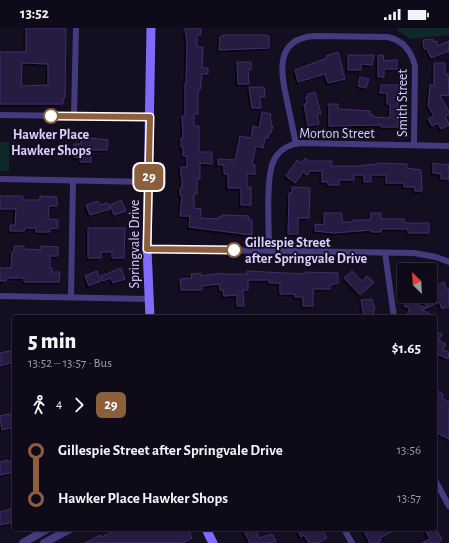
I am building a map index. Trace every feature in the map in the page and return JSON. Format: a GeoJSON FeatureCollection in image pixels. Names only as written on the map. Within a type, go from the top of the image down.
{"type":"FeatureCollection","features":[{"type":"Feature","properties":{"kind":"main road","name":"Springvale Drive"},"geometry":{"type":"LineString","coordinates":[[150,315],[147,249],[151,28]]}},
{"type":"Feature","properties":{"kind":"main road"},"geometry":{"type":"LineString","coordinates":[[207,531],[213,543]]}},
{"type":"Feature","properties":{"kind":"street"},"geometry":{"type":"LineString","coordinates":[[74,116],[76,28]]}},
{"type":"Feature","properties":{"kind":"street","name":"Smith Street"},"geometry":{"type":"LineString","coordinates":[[296,144],[281,75],[282,60],[286,50],[294,42],[304,37],[314,36],[388,37],[404,45],[412,56],[415,66],[414,145]]}},
{"type":"Feature","properties":{"kind":"street"},"geometry":{"type":"LineString","coordinates":[[0,115],[150,117]]}},
{"type":"Feature","properties":{"kind":"street","name":"Morton Street"},"geometry":{"type":"LineString","coordinates":[[269,251],[270,175],[272,164],[280,152],[287,146],[296,144],[449,146]]}},
{"type":"Feature","properties":{"kind":"street"},"geometry":{"type":"LineString","coordinates":[[0,179],[149,182]]}},
{"type":"Feature","properties":{"kind":"street"},"geometry":{"type":"LineString","coordinates":[[71,297],[73,181]]}},
{"type":"Feature","properties":{"kind":"street"},"geometry":{"type":"LineString","coordinates":[[147,249],[416,254],[449,262]]}},
{"type":"Feature","properties":{"kind":"street"},"geometry":{"type":"LineString","coordinates":[[385,253],[394,315]]}},
{"type":"Feature","properties":{"kind":"street"},"geometry":{"type":"LineString","coordinates":[[0,296],[148,299]]}},
{"type":"Feature","properties":{"kind":"street"},"geometry":{"type":"LineString","coordinates":[[437,484],[449,506]]}},
{"type":"Feature","properties":{"kind":"street"},"geometry":{"type":"LineString","coordinates":[[23,543],[44,531]]}},
{"type":"Feature","properties":{"kind":"street"},"geometry":{"type":"LineString","coordinates":[[44,543],[66,531]]}},
{"type":"Feature","properties":{"kind":"street"},"geometry":{"type":"LineString","coordinates":[[345,531],[352,543]]}},
{"type":"Feature","properties":{"kind":"green space"},"geometry":{"type":"Polygon","coordinates":[[[397,28],[449,28],[449,35],[411,39],[398,31],[397,28]]]}},
{"type":"Feature","properties":{"kind":"green space"},"geometry":{"type":"Polygon","coordinates":[[[0,142],[9,142],[9,171],[0,171],[0,142]]]}},
{"type":"Feature","properties":{"kind":"building"},"geometry":{"type":"Polygon","coordinates":[[[26,28],[66,28],[65,98],[63,98],[63,104],[0,104],[0,52],[26,52],[26,28]],[[22,63],[21,86],[48,85],[48,64],[22,63]]]}},
{"type":"Feature","properties":{"kind":"building"},"geometry":{"type":"Polygon","coordinates":[[[185,28],[201,28],[201,35],[197,35],[197,47],[203,47],[202,68],[208,68],[208,74],[202,74],[200,90],[198,90],[198,114],[194,114],[194,126],[199,126],[199,152],[212,152],[212,164],[200,163],[200,179],[197,179],[197,194],[194,194],[194,208],[201,209],[200,218],[218,219],[218,217],[222,217],[222,215],[249,216],[249,220],[252,220],[252,235],[189,227],[190,216],[180,216],[182,195],[180,195],[180,188],[182,188],[181,167],[187,167],[187,156],[183,156],[183,147],[181,147],[181,138],[183,138],[182,116],[185,116],[187,42],[185,28]]]}},
{"type":"Feature","properties":{"kind":"building"},"geometry":{"type":"Polygon","coordinates":[[[224,35],[269,36],[269,48],[219,50],[220,37],[224,35]]]}},
{"type":"Feature","properties":{"kind":"building"},"geometry":{"type":"Polygon","coordinates":[[[433,39],[433,42],[437,41],[437,46],[449,41],[449,51],[431,58],[427,49],[424,49],[423,40],[433,39]]]}},
{"type":"Feature","properties":{"kind":"building"},"geometry":{"type":"Polygon","coordinates":[[[338,52],[345,79],[328,83],[325,74],[298,82],[295,70],[327,58],[326,56],[338,52]]]}},
{"type":"Feature","properties":{"kind":"building"},"geometry":{"type":"Polygon","coordinates":[[[348,55],[374,55],[372,65],[361,64],[361,70],[348,70],[348,55]]]}},
{"type":"Feature","properties":{"kind":"building"},"geometry":{"type":"Polygon","coordinates":[[[378,55],[383,55],[384,61],[397,60],[397,69],[384,69],[384,77],[378,77],[378,55]]]}},
{"type":"Feature","properties":{"kind":"building"},"geometry":{"type":"Polygon","coordinates":[[[237,62],[251,62],[251,70],[248,70],[249,84],[238,84],[237,62]]]}},
{"type":"Feature","properties":{"kind":"building"},"geometry":{"type":"Polygon","coordinates":[[[434,63],[445,63],[445,74],[448,74],[449,96],[440,95],[449,112],[449,114],[445,116],[449,125],[441,129],[438,123],[432,126],[428,119],[434,116],[428,106],[430,85],[434,85],[434,63]]]}},
{"type":"Feature","properties":{"kind":"building"},"geometry":{"type":"Polygon","coordinates":[[[360,77],[369,79],[366,88],[358,86],[360,77]]]}},
{"type":"Feature","properties":{"kind":"building"},"geometry":{"type":"Polygon","coordinates":[[[381,85],[399,85],[397,109],[402,109],[402,119],[398,119],[398,127],[381,127],[381,125],[329,126],[329,104],[338,104],[338,109],[370,111],[370,115],[373,115],[373,117],[390,118],[390,104],[387,104],[387,93],[380,93],[381,85]]]}},
{"type":"Feature","properties":{"kind":"building"},"geometry":{"type":"Polygon","coordinates":[[[249,87],[264,87],[265,97],[260,97],[261,108],[252,108],[249,87]]]}},
{"type":"Feature","properties":{"kind":"building"},"geometry":{"type":"Polygon","coordinates":[[[315,92],[321,114],[317,114],[319,124],[308,126],[304,104],[307,104],[306,97],[308,97],[308,94],[315,92]]]}},
{"type":"Feature","properties":{"kind":"building"},"geometry":{"type":"Polygon","coordinates":[[[262,112],[271,114],[271,126],[273,126],[268,138],[265,138],[263,148],[256,146],[252,164],[255,165],[255,174],[247,174],[247,187],[251,187],[251,205],[241,205],[241,188],[228,188],[228,174],[224,174],[224,165],[218,165],[218,159],[235,160],[240,136],[251,138],[253,126],[259,128],[262,112]]]}},
{"type":"Feature","properties":{"kind":"building"},"geometry":{"type":"Polygon","coordinates":[[[81,137],[108,140],[107,150],[91,150],[91,162],[80,162],[80,158],[74,157],[74,144],[81,144],[81,137]]]}},
{"type":"Feature","properties":{"kind":"building"},"geometry":{"type":"Polygon","coordinates":[[[305,158],[309,161],[332,161],[331,166],[356,166],[377,163],[407,164],[407,168],[421,170],[422,191],[415,191],[415,187],[404,187],[404,183],[386,183],[386,175],[371,175],[371,182],[364,182],[364,175],[354,175],[354,180],[339,180],[339,185],[328,185],[328,182],[322,182],[322,171],[310,171],[307,175],[303,172],[295,183],[286,176],[297,160],[301,163],[305,158]]]}},
{"type":"Feature","properties":{"kind":"building"},"geometry":{"type":"Polygon","coordinates":[[[433,163],[449,165],[449,179],[441,179],[441,174],[433,173],[433,163]]]}},
{"type":"Feature","properties":{"kind":"building"},"geometry":{"type":"Polygon","coordinates":[[[292,187],[310,188],[309,218],[298,218],[298,234],[288,234],[289,193],[292,193],[292,187]]]}},
{"type":"Feature","properties":{"kind":"building"},"geometry":{"type":"Polygon","coordinates":[[[0,196],[23,196],[23,200],[40,200],[40,196],[57,197],[57,206],[49,206],[48,219],[58,220],[58,228],[50,229],[50,232],[36,232],[36,228],[25,228],[24,231],[10,231],[10,225],[15,225],[16,209],[0,209],[0,196]]]}},
{"type":"Feature","properties":{"kind":"building"},"geometry":{"type":"Polygon","coordinates":[[[121,200],[126,211],[114,215],[110,205],[121,200]]]}},
{"type":"Feature","properties":{"kind":"building"},"geometry":{"type":"Polygon","coordinates":[[[98,201],[100,205],[108,203],[110,209],[90,215],[86,205],[98,201]]]}},
{"type":"Feature","properties":{"kind":"building"},"geometry":{"type":"Polygon","coordinates":[[[324,213],[342,213],[342,222],[353,222],[353,220],[370,220],[371,213],[381,213],[381,219],[404,219],[404,223],[429,223],[429,233],[408,233],[408,229],[381,229],[381,232],[371,232],[371,230],[334,233],[315,231],[315,224],[324,225],[324,213]]]}},
{"type":"Feature","properties":{"kind":"building"},"geometry":{"type":"Polygon","coordinates":[[[88,228],[125,228],[124,258],[112,258],[112,252],[101,252],[101,258],[88,258],[88,228]]]}},
{"type":"Feature","properties":{"kind":"building"},"geometry":{"type":"Polygon","coordinates":[[[14,246],[24,246],[24,249],[41,250],[41,246],[58,247],[58,256],[50,256],[50,268],[52,268],[52,272],[60,272],[59,282],[24,282],[24,278],[6,278],[6,281],[0,281],[0,268],[11,268],[14,246]]]}},
{"type":"Feature","properties":{"kind":"building"},"geometry":{"type":"Polygon","coordinates":[[[121,268],[125,279],[113,283],[111,278],[103,281],[101,276],[121,268]]]}},
{"type":"Feature","properties":{"kind":"building"},"geometry":{"type":"Polygon","coordinates":[[[97,271],[101,281],[89,286],[85,276],[97,271]]]}},
{"type":"Feature","properties":{"kind":"building"},"geometry":{"type":"Polygon","coordinates":[[[247,271],[305,274],[305,272],[338,273],[338,283],[330,285],[330,289],[313,289],[313,306],[303,306],[303,297],[295,297],[295,294],[280,294],[280,283],[269,283],[269,280],[248,280],[248,290],[243,290],[244,306],[237,306],[237,295],[224,296],[223,290],[220,290],[219,284],[202,286],[202,290],[181,290],[180,279],[192,278],[191,274],[201,273],[201,276],[223,273],[247,274],[247,271]]]}},
{"type":"Feature","properties":{"kind":"building"},"geometry":{"type":"Polygon","coordinates":[[[352,271],[362,281],[367,276],[374,282],[360,295],[344,278],[352,271]]]}},
{"type":"Feature","properties":{"kind":"building"},"geometry":{"type":"Polygon","coordinates":[[[444,282],[447,290],[449,289],[449,306],[442,309],[439,302],[437,303],[437,283],[438,285],[444,282]]]}},
{"type":"Feature","properties":{"kind":"building"},"geometry":{"type":"Polygon","coordinates":[[[372,299],[375,310],[373,311],[374,315],[364,315],[361,300],[372,299]]]}},
{"type":"Feature","properties":{"kind":"building"},"geometry":{"type":"Polygon","coordinates":[[[405,303],[414,303],[426,308],[422,310],[432,315],[407,315],[410,308],[404,306],[405,303]]]}},
{"type":"Feature","properties":{"kind":"building"},"geometry":{"type":"Polygon","coordinates":[[[424,303],[437,303],[427,308],[424,303]]]}},
{"type":"Feature","properties":{"kind":"building"},"geometry":{"type":"Polygon","coordinates":[[[437,332],[442,334],[439,340],[446,344],[443,350],[449,352],[448,359],[437,354],[437,332]]]}},
{"type":"Feature","properties":{"kind":"building"},"geometry":{"type":"Polygon","coordinates":[[[12,350],[12,363],[0,366],[0,353],[12,350]]]}},
{"type":"Feature","properties":{"kind":"building"},"geometry":{"type":"Polygon","coordinates":[[[437,391],[443,394],[442,398],[449,402],[449,439],[437,433],[437,391]]]}},
{"type":"Feature","properties":{"kind":"building"},"geometry":{"type":"Polygon","coordinates":[[[12,413],[12,428],[2,430],[0,416],[12,413]]]}},
{"type":"Feature","properties":{"kind":"building"},"geometry":{"type":"Polygon","coordinates":[[[12,461],[12,472],[0,475],[0,462],[12,461]]]}},
{"type":"Feature","properties":{"kind":"building"},"geometry":{"type":"Polygon","coordinates":[[[12,509],[12,522],[0,525],[0,512],[12,509]]]}},
{"type":"Feature","properties":{"kind":"building"},"geometry":{"type":"Polygon","coordinates":[[[114,531],[189,531],[192,538],[183,543],[85,543],[101,535],[102,537],[114,531]]]}},
{"type":"Feature","properties":{"kind":"building"},"geometry":{"type":"Polygon","coordinates":[[[244,531],[256,531],[259,538],[272,534],[276,541],[272,543],[250,543],[244,531]]]}},
{"type":"Feature","properties":{"kind":"building"},"geometry":{"type":"Polygon","coordinates":[[[298,531],[323,531],[327,538],[318,543],[309,543],[304,535],[301,537],[298,531]]]}},
{"type":"Feature","properties":{"kind":"building"},"geometry":{"type":"Polygon","coordinates":[[[364,531],[393,531],[380,538],[381,541],[377,543],[370,543],[364,531]]]}},
{"type":"Feature","properties":{"kind":"building"},"geometry":{"type":"Polygon","coordinates":[[[426,531],[437,531],[442,540],[437,543],[422,543],[430,539],[426,531]]]}},
{"type":"Feature","properties":{"kind":"bus line","name":"29"},"geometry":{"type":"LineString","coordinates":[[51,116],[150,117],[147,249],[234,250]]}},
{"type":"Feature","properties":{"kind":"place","name":"Hawker Place Hawker Shops"},"geometry":{"type":"Point","coordinates":[51,116]}},
{"type":"Feature","properties":{"kind":"place","name":"Gillespie Street after Springvale Drive"},"geometry":{"type":"Point","coordinates":[234,250]}}]}
